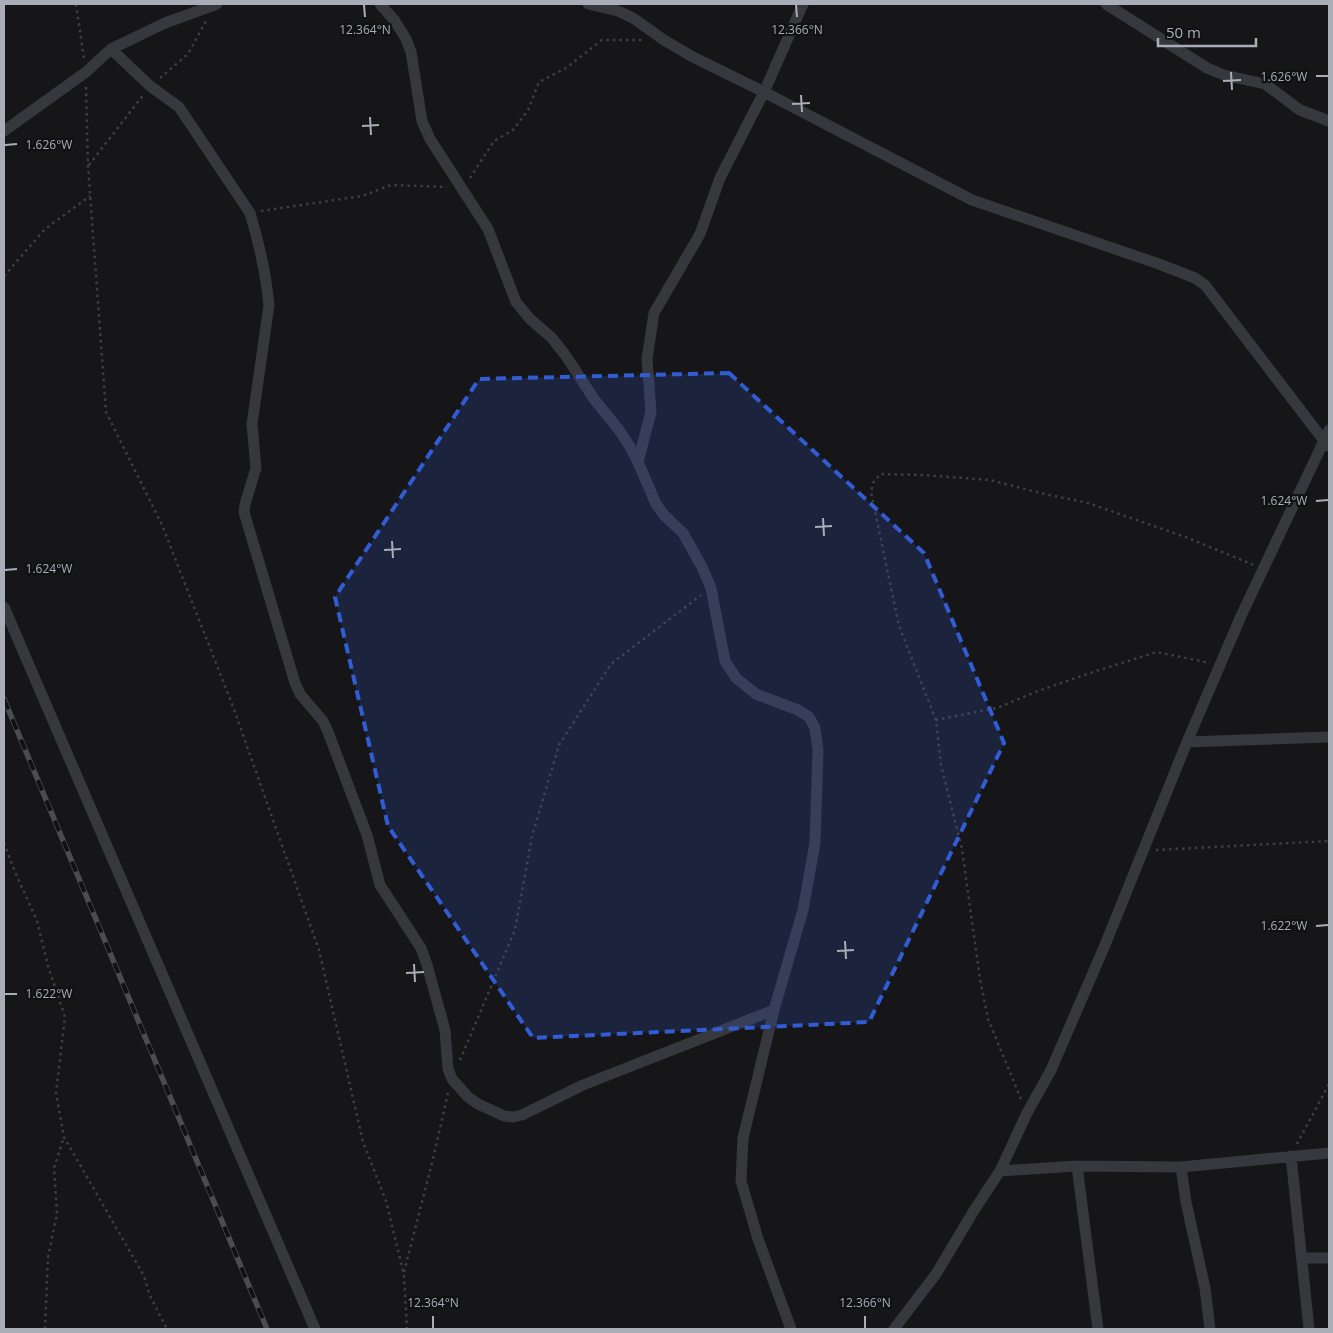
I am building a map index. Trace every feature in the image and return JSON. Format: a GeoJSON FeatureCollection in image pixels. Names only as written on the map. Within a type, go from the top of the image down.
{"type":"FeatureCollection","features":[{"type":"Feature","properties":{"kind":"street"},"geometry":{"type":"LineString","coordinates":[[4,131],[86,72],[111,49],[165,23],[217,4]]}},
{"type":"Feature","properties":{"kind":"street"},"geometry":{"type":"LineString","coordinates":[[380,4],[395,21],[412,52],[422,120],[430,139],[488,228],[516,302],[530,319],[552,338],[594,399],[630,445],[656,504],[664,515],[683,533],[702,567],[710,588],[725,661],[736,678],[756,694],[798,710],[809,717],[815,728],[818,750],[815,843],[803,910],[774,1010],[743,1138],[742,1181],[758,1239],[791,1329]]}},
{"type":"Feature","properties":{"kind":"street"},"geometry":{"type":"LineString","coordinates":[[588,4],[633,18],[691,56],[972,200],[1195,278],[1205,285],[1328,439],[1241,616],[1187,742],[1105,945],[1051,1070],[1000,1170],[936,1274],[894,1329]]}},
{"type":"Feature","properties":{"kind":"street"},"geometry":{"type":"LineString","coordinates":[[638,462],[651,412],[646,359],[654,313],[700,234],[720,178],[764,92],[803,4]]}},
{"type":"Feature","properties":{"kind":"street"},"geometry":{"type":"LineString","coordinates":[[1106,4],[1207,68],[1224,75],[1265,84],[1300,110],[1329,121]]}},
{"type":"Feature","properties":{"kind":"street"},"geometry":{"type":"LineString","coordinates":[[111,49],[150,86],[179,107],[250,213],[268,291],[269,305],[252,424],[256,468],[244,512],[295,683],[300,694],[323,721],[328,732],[367,835],[380,885],[421,948],[445,1030],[448,1069],[452,1079],[468,1097],[478,1104],[504,1116],[513,1117],[522,1115],[610,1074],[774,1010]]}},
{"type":"Feature","properties":{"kind":"street"},"geometry":{"type":"LineString","coordinates":[[4,607],[315,1329]]}},
{"type":"Feature","properties":{"kind":"street"},"geometry":{"type":"LineString","coordinates":[[1187,742],[1329,737]]}},
{"type":"Feature","properties":{"kind":"street"},"geometry":{"type":"LineString","coordinates":[[1000,1170],[1077,1166],[1181,1166],[1329,1153]]}},
{"type":"Feature","properties":{"kind":"street"},"geometry":{"type":"LineString","coordinates":[[1291,1156],[1309,1329]]}},
{"type":"Feature","properties":{"kind":"street"},"geometry":{"type":"LineString","coordinates":[[1077,1166],[1098,1329]]}},
{"type":"Feature","properties":{"kind":"street"},"geometry":{"type":"LineString","coordinates":[[1181,1166],[1186,1202],[1206,1288],[1210,1329]]}},
{"type":"Feature","properties":{"kind":"street"},"geometry":{"type":"LineString","coordinates":[[1302,1258],[1329,1258]]}},
{"type":"Feature","properties":{"kind":"path"},"geometry":{"type":"LineString","coordinates":[[76,4],[86,72],[88,166],[106,412],[162,525],[232,704],[319,950],[363,1142],[386,1201],[404,1275],[407,1329]]}},
{"type":"Feature","properties":{"kind":"path"},"geometry":{"type":"LineString","coordinates":[[250,213],[362,196],[392,185],[462,189],[494,141],[513,130],[528,110],[539,82],[566,68],[602,40],[664,40]]}},
{"type":"Feature","properties":{"kind":"path"},"geometry":{"type":"LineString","coordinates":[[4,276],[45,229],[90,196]]}},
{"type":"Feature","properties":{"kind":"path"},"geometry":{"type":"LineString","coordinates":[[1027,1114],[988,1018],[980,979],[962,849],[941,765],[936,720],[899,626],[871,492],[873,483],[880,474],[990,480],[1088,503],[1188,538],[1263,568]]}},
{"type":"Feature","properties":{"kind":"path"},"geometry":{"type":"LineString","coordinates":[[404,1275],[434,1159],[452,1079],[515,930],[532,836],[559,745],[611,664],[710,588]]}},
{"type":"Feature","properties":{"kind":"path"},"geometry":{"type":"LineString","coordinates":[[936,720],[997,708],[1038,691],[1157,652],[1211,663]]}},
{"type":"Feature","properties":{"kind":"path"},"geometry":{"type":"LineString","coordinates":[[1143,850],[1329,841]]}},
{"type":"Feature","properties":{"kind":"path"},"geometry":{"type":"LineString","coordinates":[[4,844],[37,921],[48,966],[65,1017],[56,1093],[64,1137],[144,1276],[150,1296],[167,1329]]}},
{"type":"Feature","properties":{"kind":"path"},"geometry":{"type":"LineString","coordinates":[[1291,1156],[1329,1084]]}},
{"type":"Feature","properties":{"kind":"path"},"geometry":{"type":"LineString","coordinates":[[45,1329],[48,1257],[57,1214],[54,1168],[64,1137]]}},
{"type":"Feature","properties":{"kind":"highlighted area"},"geometry":{"type":"Polygon","coordinates":[[[729,373],[924,553],[1004,743],[869,1022],[533,1038],[388,826],[335,597],[479,379],[729,373]]]}},
{"type":"Feature","properties":{"kind":"railway"},"geometry":{"type":"LineString","coordinates":[[4,699],[267,1329]]}}]}
